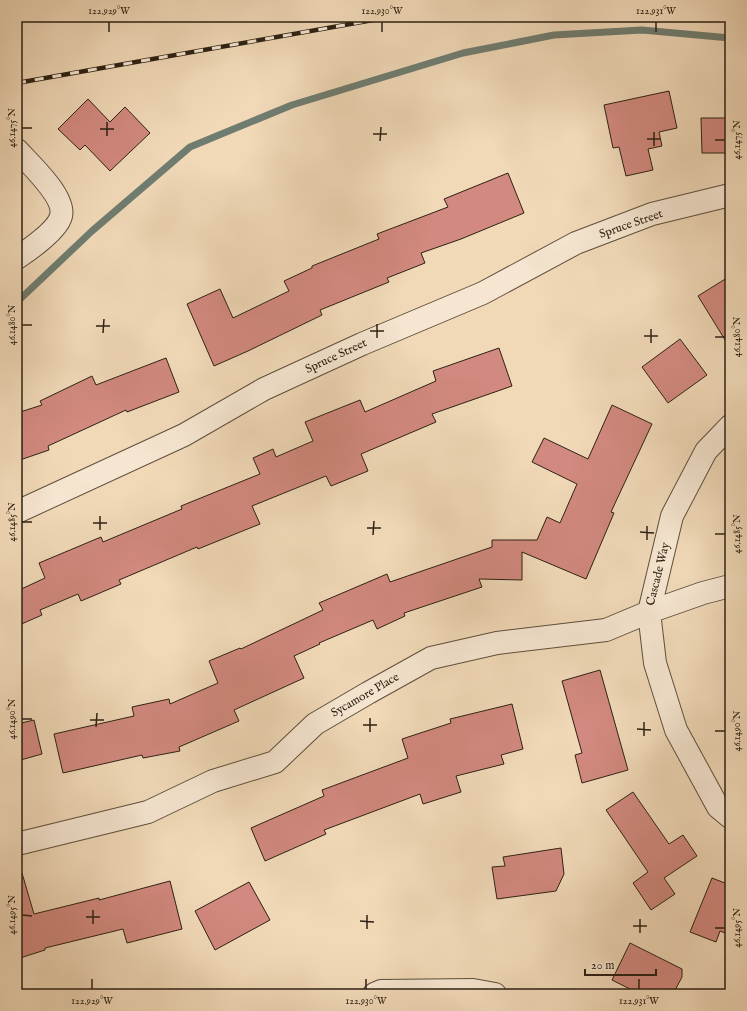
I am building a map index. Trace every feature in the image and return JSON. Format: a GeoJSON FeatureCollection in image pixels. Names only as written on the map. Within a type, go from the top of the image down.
{"type":"FeatureCollection","features":[{"type":"Feature","properties":{"kind":"street"},"geometry":{"type":"LineString","coordinates":[[17,150],[52,188],[59,201],[62,215],[53,229],[17,258]]}},
{"type":"Feature","properties":{"kind":"street","name":"Spruce Street"},"geometry":{"type":"LineString","coordinates":[[17,512],[184,435],[264,389],[362,344],[483,293],[576,244],[652,214],[730,196]]}},
{"type":"Feature","properties":{"kind":"street","name":"Cascade Way"},"geometry":{"type":"LineString","coordinates":[[730,426],[706,451],[672,516],[649,612],[655,664],[676,730],[718,807],[730,817]]}},
{"type":"Feature","properties":{"kind":"street","name":"Sycamore Place"},"geometry":{"type":"LineString","coordinates":[[17,844],[148,812],[213,781],[275,762],[315,724],[431,658],[497,643],[606,630],[649,612],[703,593],[730,586]]}},
{"type":"Feature","properties":{"kind":"street"},"geometry":{"type":"LineString","coordinates":[[374,994],[381,992],[473,990],[496,994]]}},
{"type":"Feature","properties":{"kind":"building"},"geometry":{"type":"Polygon","coordinates":[[[669,91],[677,128],[659,132],[662,146],[648,149],[653,170],[626,176],[619,147],[613,148],[604,105],[669,91]]]}},
{"type":"Feature","properties":{"kind":"building"},"geometry":{"type":"Polygon","coordinates":[[[88,99],[110,122],[125,107],[150,133],[110,171],[85,145],[80,150],[58,129],[88,99]]]}},
{"type":"Feature","properties":{"kind":"building"},"geometry":{"type":"Polygon","coordinates":[[[701,118],[730,118],[730,153],[702,153],[701,118]]]}},
{"type":"Feature","properties":{"kind":"building"},"geometry":{"type":"Polygon","coordinates":[[[508,173],[524,213],[461,239],[421,253],[425,263],[387,278],[389,282],[320,310],[322,315],[214,366],[187,304],[220,289],[233,318],[289,291],[284,281],[312,268],[312,266],[379,239],[377,234],[448,207],[444,199],[508,173]]]}},
{"type":"Feature","properties":{"kind":"building"},"geometry":{"type":"Polygon","coordinates":[[[730,276],[730,348],[698,296],[730,276]]]}},
{"type":"Feature","properties":{"kind":"building"},"geometry":{"type":"Polygon","coordinates":[[[680,339],[707,375],[668,403],[642,367],[680,339]]]}},
{"type":"Feature","properties":{"kind":"building"},"geometry":{"type":"Polygon","coordinates":[[[499,348],[512,386],[432,414],[436,422],[361,454],[368,471],[331,486],[326,476],[252,506],[260,524],[198,549],[197,547],[119,580],[121,584],[81,601],[78,594],[40,610],[42,615],[17,626],[17,591],[45,578],[39,563],[101,537],[103,542],[182,509],[181,506],[260,474],[253,458],[273,449],[276,457],[313,441],[305,422],[360,400],[365,412],[436,381],[433,371],[499,348]]]}},
{"type":"Feature","properties":{"kind":"building"},"geometry":{"type":"Polygon","coordinates":[[[166,358],[179,392],[127,412],[126,410],[48,446],[49,450],[17,461],[17,413],[42,405],[40,401],[92,376],[96,385],[166,358]]]}},
{"type":"Feature","properties":{"kind":"building"},"geometry":{"type":"Polygon","coordinates":[[[612,405],[652,424],[611,512],[614,513],[586,579],[522,552],[522,580],[479,579],[482,587],[404,613],[405,616],[377,629],[373,620],[319,643],[320,644],[294,656],[304,678],[234,710],[239,721],[179,747],[180,751],[143,758],[142,755],[63,773],[54,734],[134,716],[132,707],[169,699],[170,704],[218,683],[209,661],[240,648],[241,649],[323,610],[319,603],[387,574],[390,582],[492,547],[492,540],[537,540],[547,517],[560,523],[577,484],[532,462],[544,438],[588,459],[612,405]]]}},
{"type":"Feature","properties":{"kind":"building"},"geometry":{"type":"Polygon","coordinates":[[[600,670],[628,770],[582,783],[575,755],[582,753],[562,681],[600,670]]]}},
{"type":"Feature","properties":{"kind":"building"},"geometry":{"type":"Polygon","coordinates":[[[512,704],[523,749],[501,755],[504,764],[456,776],[461,792],[423,804],[420,794],[324,830],[326,834],[265,861],[251,828],[324,796],[322,790],[408,758],[402,739],[451,723],[450,719],[512,704]]]}},
{"type":"Feature","properties":{"kind":"building"},"geometry":{"type":"Polygon","coordinates":[[[34,720],[42,754],[17,761],[17,724],[34,720]]]}},
{"type":"Feature","properties":{"kind":"building"},"geometry":{"type":"Polygon","coordinates":[[[633,792],[669,844],[683,835],[697,856],[664,878],[675,894],[651,910],[633,883],[648,872],[606,810],[633,792]]]}},
{"type":"Feature","properties":{"kind":"building"},"geometry":{"type":"Polygon","coordinates":[[[561,848],[564,874],[556,891],[497,899],[492,867],[505,866],[503,857],[561,848]]]}},
{"type":"Feature","properties":{"kind":"building"},"geometry":{"type":"Polygon","coordinates":[[[22,873],[34,914],[99,898],[99,900],[170,881],[182,929],[127,943],[123,929],[45,948],[45,950],[17,959],[17,874],[22,873]]]}},
{"type":"Feature","properties":{"kind":"building"},"geometry":{"type":"Polygon","coordinates":[[[712,878],[730,885],[730,935],[720,931],[716,942],[690,932],[712,878]]]}},
{"type":"Feature","properties":{"kind":"building"},"geometry":{"type":"Polygon","coordinates":[[[249,882],[270,920],[215,950],[195,911],[249,882]]]}},
{"type":"Feature","properties":{"kind":"building"},"geometry":{"type":"Polygon","coordinates":[[[630,943],[682,969],[682,977],[673,994],[640,994],[612,980],[630,943]]]}},
{"type":"Feature","properties":{"kind":"waterway"},"geometry":{"type":"LineString","coordinates":[[17,302],[92,231],[190,147],[292,105],[463,53],[554,35],[642,30],[730,38]]}},
{"type":"Feature","properties":{"kind":"railway"},"geometry":{"type":"LineString","coordinates":[[17,83],[390,17]]}}]}
